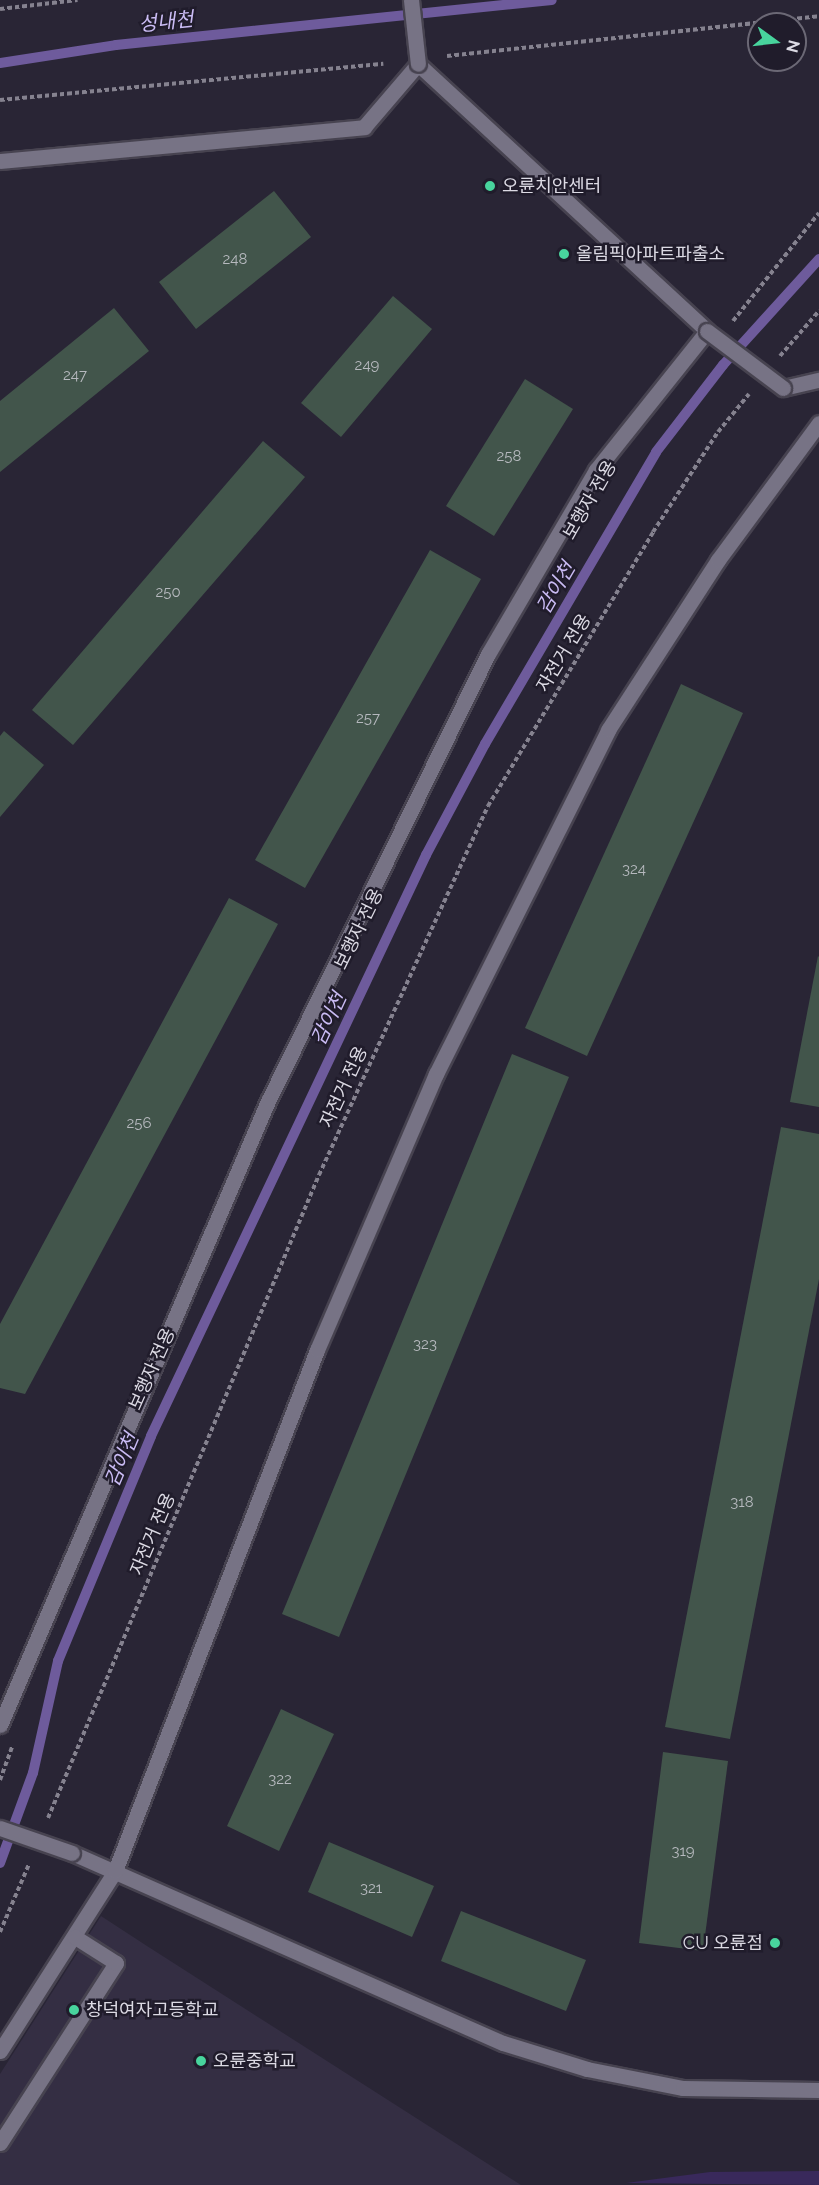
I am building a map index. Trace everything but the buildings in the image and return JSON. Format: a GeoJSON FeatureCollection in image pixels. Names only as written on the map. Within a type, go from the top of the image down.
{"type":"FeatureCollection","features":[{"type":"Feature","properties":{"kind":"street"},"geometry":{"type":"LineString","coordinates":[[411,0],[418,64],[707,331],[783,388],[819,381]]}},
{"type":"Feature","properties":{"kind":"street"},"geometry":{"type":"LineString","coordinates":[[0,161],[364,127],[418,64]]}},
{"type":"Feature","properties":{"kind":"street"},"geometry":{"type":"LineString","coordinates":[[0,1725],[268,1101],[488,654],[596,471],[707,331]]}},
{"type":"Feature","properties":{"kind":"street"},"geometry":{"type":"LineString","coordinates":[[0,2051],[75,1937],[115,1871],[317,1350],[436,1074],[608,730],[718,560],[819,423]]}},
{"type":"Feature","properties":{"kind":"street"},"geometry":{"type":"LineString","coordinates":[[0,1828],[72,1853],[115,1871],[503,2043],[587,2069],[683,2088],[819,2090]]}},
{"type":"Feature","properties":{"kind":"street"},"geometry":{"type":"LineString","coordinates":[[0,2143],[116,1963],[75,1937]]}},
{"type":"Feature","properties":{"kind":"path"},"geometry":{"type":"LineString","coordinates":[[0,9],[77,0]]}},
{"type":"Feature","properties":{"kind":"path"},"geometry":{"type":"LineString","coordinates":[[728,328],[819,213]]}},
{"type":"Feature","properties":{"kind":"path"},"geometry":{"type":"LineString","coordinates":[[778,358],[819,311]]}},
{"type":"Feature","properties":{"kind":"path","name":"자전거 전용"},"geometry":{"type":"LineString","coordinates":[[46,1823],[319,1175],[488,806],[653,532],[718,432],[756,386]]}},
{"type":"Feature","properties":{"kind":"path"},"geometry":{"type":"LineString","coordinates":[[0,1780],[15,1737]]}},
{"type":"Feature","properties":{"kind":"path"},"geometry":{"type":"LineString","coordinates":[[0,1932],[32,1856]]}},
{"type":"Feature","properties":{"kind":"shaded area","name":"오륜중학교"},"geometry":{"type":"Polygon","coordinates":[[[101,1916],[521,2185],[0,2185],[0,2074],[101,1916]]]}},
{"type":"Feature","properties":{"kind":"shaded area"},"geometry":{"type":"Polygon","coordinates":[[[819,2171],[819,2185],[626,2183],[710,2172],[819,2171]]]}},
{"type":"Feature","properties":{"kind":"waterway","name":"성내천"},"geometry":{"type":"LineString","coordinates":[[0,63],[116,45],[552,0]]}},
{"type":"Feature","properties":{"kind":"waterway","name":"감이천"},"geometry":{"type":"LineString","coordinates":[[0,1863],[33,1773],[58,1661],[151,1436],[426,855],[485,744],[656,452],[723,365],[819,259]]}},
{"type":"Feature","properties":{"kind":"place","name":"오륜치안센터"},"geometry":{"type":"Point","coordinates":[490,186]}},
{"type":"Feature","properties":{"kind":"place","name":"올림픽아파트파출소"},"geometry":{"type":"Point","coordinates":[564,254]}},
{"type":"Feature","properties":{"kind":"place","name":"CU 오륜점"},"geometry":{"type":"Point","coordinates":[775,1943]}},
{"type":"Feature","properties":{"kind":"place","name":"창덕여자고등학교"},"geometry":{"type":"Point","coordinates":[74,2010]}},
{"type":"Feature","properties":{"kind":"place","name":"오륜중학교"},"geometry":{"type":"Point","coordinates":[201,2061]}}]}
